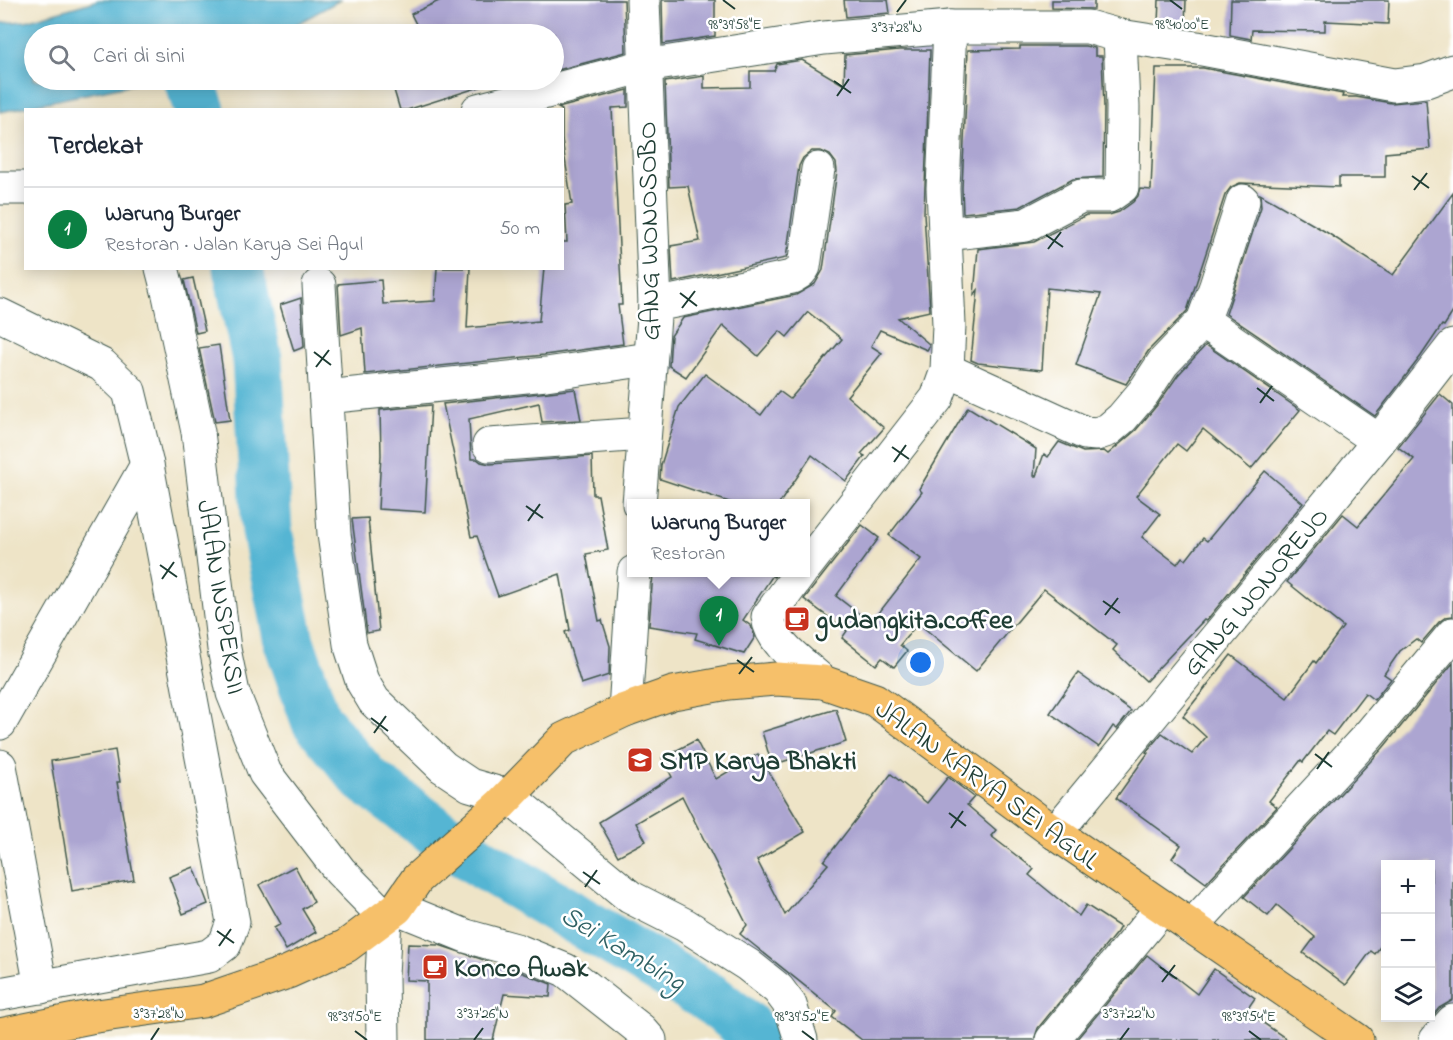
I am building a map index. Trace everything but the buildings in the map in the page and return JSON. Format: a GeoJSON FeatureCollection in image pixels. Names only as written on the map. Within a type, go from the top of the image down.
{"type":"FeatureCollection","features":[{"type":"Feature","properties":{"kind":"main road","name":"JALAN KARYA SEI AGUL"},"geometry":{"type":"LineString","coordinates":[[0,1035],[90,1017],[203,1001],[288,972],[346,946],[391,912],[417,879],[504,800],[564,739],[624,710],[673,693],[728,683],[776,680],[823,682],[875,700],[1054,833],[1356,1040]]}},
{"type":"Feature","properties":{"kind":"street","name":"GANG WONOSOBO"},"geometry":{"type":"LineString","coordinates":[[639,499],[655,305],[643,0]]}},
{"type":"Feature","properties":{"kind":"street"},"geometry":{"type":"LineString","coordinates":[[810,561],[937,399],[947,369],[949,325],[943,188],[950,27]]}},
{"type":"Feature","properties":{"kind":"street"},"geometry":{"type":"LineString","coordinates":[[564,87],[645,66],[824,38],[950,27],[1088,27],[1120,36],[1197,48],[1394,86],[1426,81],[1453,71]]}},
{"type":"Feature","properties":{"kind":"street"},"geometry":{"type":"LineString","coordinates":[[945,234],[1026,225],[1081,196],[1110,196],[1122,187],[1123,107],[1120,36]]}},
{"type":"Feature","properties":{"kind":"street"},"geometry":{"type":"LineString","coordinates":[[486,108],[554,90]]}},
{"type":"Feature","properties":{"kind":"street"},"geometry":{"type":"LineString","coordinates":[[655,305],[792,277],[800,272],[804,267],[818,169]]}},
{"type":"Feature","properties":{"kind":"street"},"geometry":{"type":"LineString","coordinates":[[0,188],[24,188]]}},
{"type":"Feature","properties":{"kind":"street"},"geometry":{"type":"LineString","coordinates":[[947,369],[1085,434],[1096,434],[1108,430],[1122,418],[1144,392],[1163,363],[1203,321],[1243,201]]}},
{"type":"Feature","properties":{"kind":"street","name":"JALAN INSPEKSII"},"geometry":{"type":"LineString","coordinates":[[163,270],[198,432],[224,649],[233,693],[265,773],[340,871],[391,912]]}},
{"type":"Feature","properties":{"kind":"street"},"geometry":{"type":"LineString","coordinates":[[319,285],[334,534],[350,644],[362,681],[374,701],[443,767],[470,785],[504,800],[630,897],[685,925],[748,965],[778,989],[790,1005],[801,1040]]}},
{"type":"Feature","properties":{"kind":"street"},"geometry":{"type":"LineString","coordinates":[[0,316],[102,364],[129,391],[147,465],[233,922],[225,944],[209,956],[0,994]]}},
{"type":"Feature","properties":{"kind":"street"},"geometry":{"type":"LineString","coordinates":[[1203,321],[1379,441]]}},
{"type":"Feature","properties":{"kind":"street","name":"GANG WONOREJO"},"geometry":{"type":"LineString","coordinates":[[1054,833],[1379,441],[1453,346]]}},
{"type":"Feature","properties":{"kind":"street"},"geometry":{"type":"LineString","coordinates":[[326,397],[536,375],[649,358]]}},
{"type":"Feature","properties":{"kind":"street"},"geometry":{"type":"LineString","coordinates":[[489,445],[644,434]]}},
{"type":"Feature","properties":{"kind":"street"},"geometry":{"type":"LineString","coordinates":[[0,723],[147,465]]}},
{"type":"Feature","properties":{"kind":"street"},"geometry":{"type":"LineString","coordinates":[[624,710],[634,577]]}},
{"type":"Feature","properties":{"kind":"street"},"geometry":{"type":"LineString","coordinates":[[798,577],[768,616],[770,628],[791,653],[823,682]]}},
{"type":"Feature","properties":{"kind":"street"},"geometry":{"type":"LineString","coordinates":[[1191,927],[1368,735],[1453,634]]}},
{"type":"Feature","properties":{"kind":"street"},"geometry":{"type":"LineString","coordinates":[[0,766],[41,987]]}},
{"type":"Feature","properties":{"kind":"street"},"geometry":{"type":"LineString","coordinates":[[1052,1040],[1162,908]]}},
{"type":"Feature","properties":{"kind":"street"},"geometry":{"type":"LineString","coordinates":[[383,1040],[391,912],[516,950],[565,970],[641,1030],[650,1040]]}},
{"type":"Feature","properties":{"kind":"street"},"geometry":{"type":"LineString","coordinates":[[1436,1040],[1453,1021]]}},
{"type":"Feature","properties":{"kind":"water"},"geometry":{"type":"Polygon","coordinates":[[[99,0],[340,0],[297,24],[24,24],[24,90],[104,90],[0,112],[0,23],[26,21],[99,0]]]}},
{"type":"Feature","properties":{"kind":"waterway"},"geometry":{"type":"LineString","coordinates":[[193,90],[199,108]]}},
{"type":"Feature","properties":{"kind":"waterway","name":"Sei Kambing"},"geometry":{"type":"LineString","coordinates":[[238,270],[257,359],[267,531],[289,642],[316,720],[365,779],[431,828],[483,864],[710,998],[746,1026],[756,1040]]}},
{"type":"Feature","properties":{"kind":"place","name":"gudangkita.coffee"},"geometry":{"type":"Point","coordinates":[797,619]}},
{"type":"Feature","properties":{"kind":"place","name":"Warung Burger"},"geometry":{"type":"Point","coordinates":[719,646]}},
{"type":"Feature","properties":{"kind":"place","name":"SMP Karya Bhakti"},"geometry":{"type":"Point","coordinates":[640,760]}},
{"type":"Feature","properties":{"kind":"place","name":"Konco Awak"},"geometry":{"type":"Point","coordinates":[435,967]}}]}
